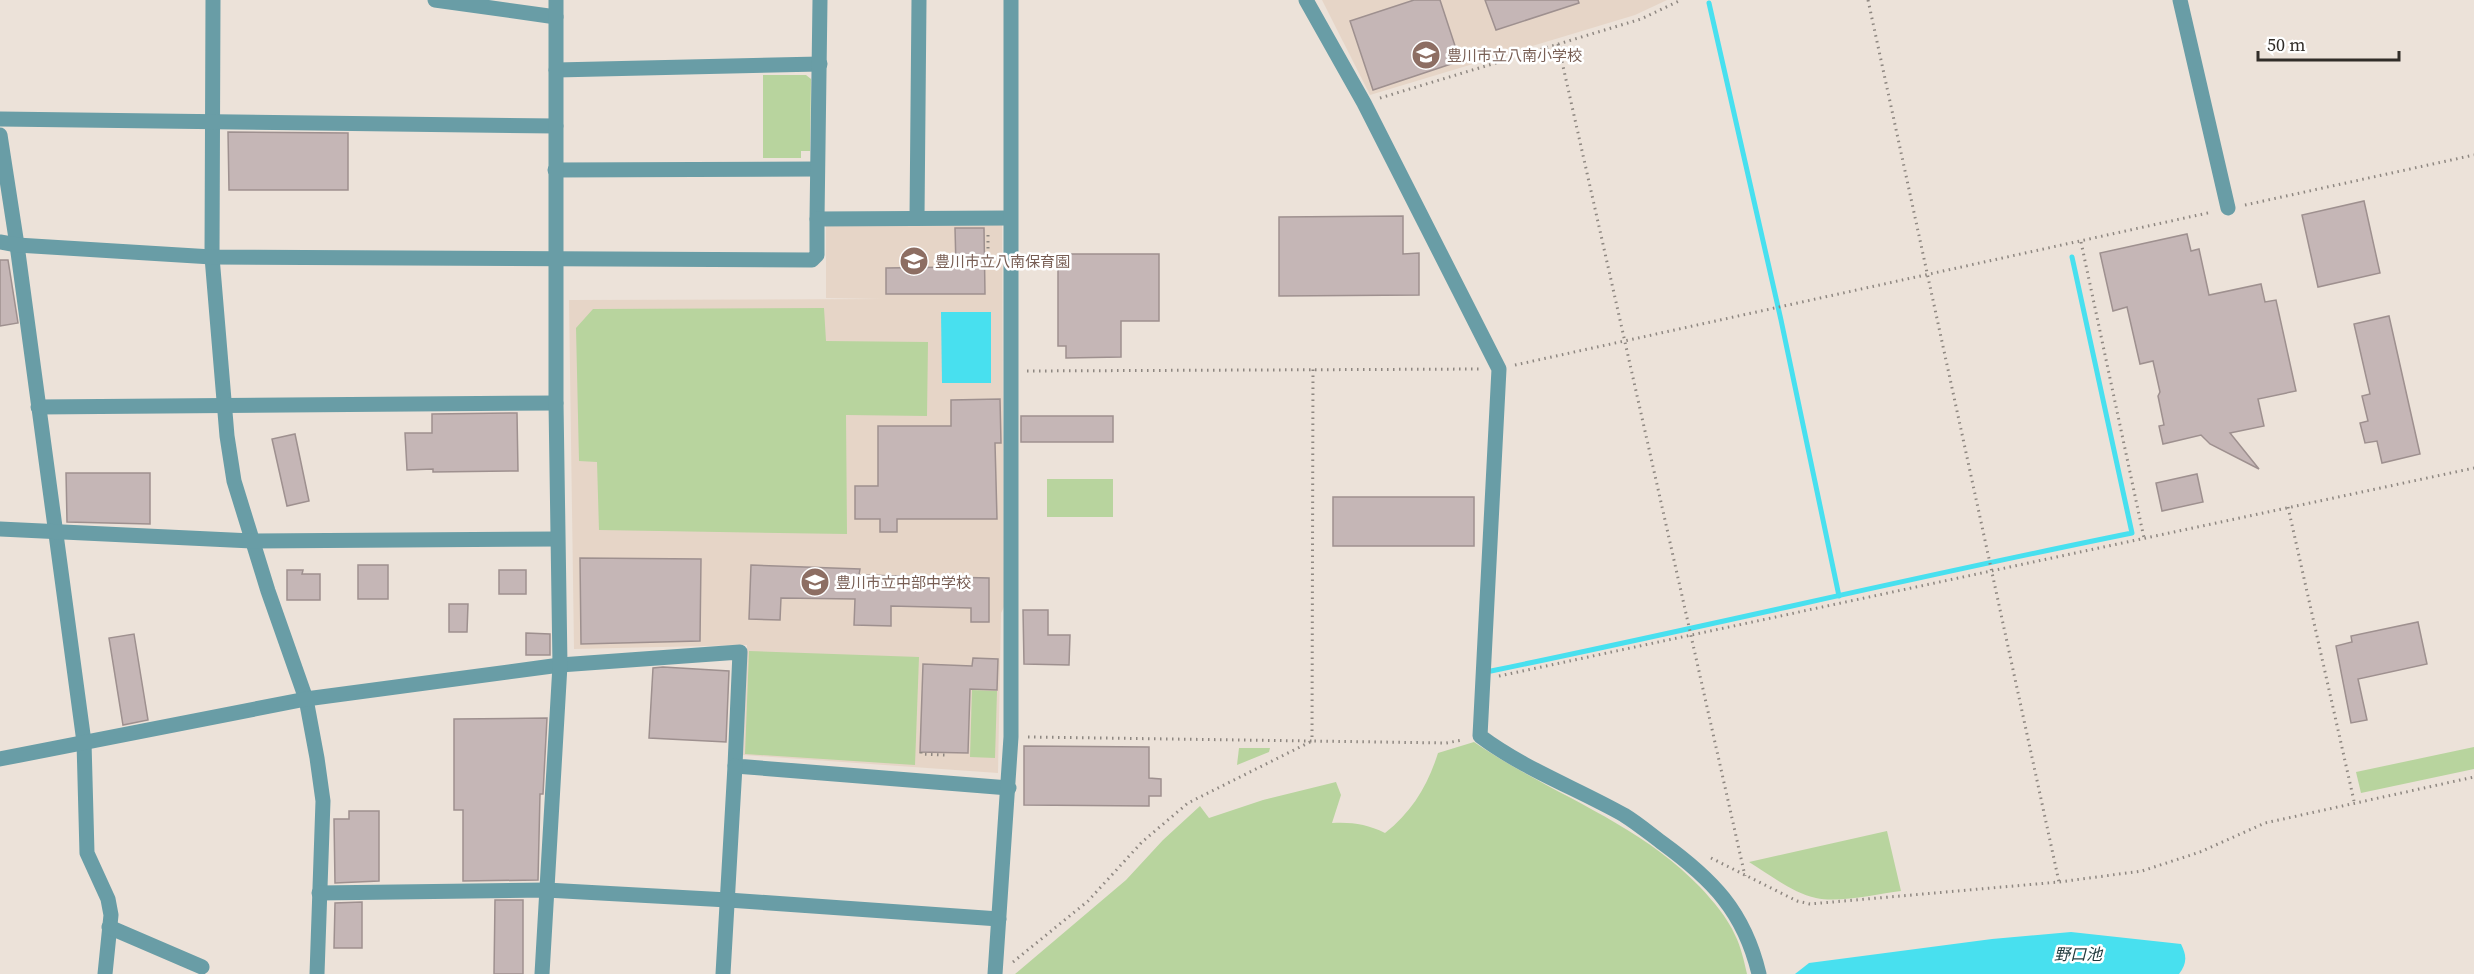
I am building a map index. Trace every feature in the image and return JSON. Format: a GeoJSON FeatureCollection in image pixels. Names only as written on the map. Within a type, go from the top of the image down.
{"type":"FeatureCollection","features":[{"type":"Feature","properties":{"kind":"street"},"geometry":{"type":"LineString","coordinates":[[213,0],[212,257],[227,436],[234,481],[306,699],[317,758],[323,801],[318,974]]}},
{"type":"Feature","properties":{"kind":"street"},"geometry":{"type":"LineString","coordinates":[[435,0],[556,17]]}},
{"type":"Feature","properties":{"kind":"street"},"geometry":{"type":"LineString","coordinates":[[542,974],[560,665],[555,259],[556,0]]}},
{"type":"Feature","properties":{"kind":"street"},"geometry":{"type":"LineString","coordinates":[[0,242],[212,257],[812,260],[817,255],[820,0]]}},
{"type":"Feature","properties":{"kind":"street"},"geometry":{"type":"LineString","coordinates":[[917,218],[919,0]]}},
{"type":"Feature","properties":{"kind":"street"},"geometry":{"type":"LineString","coordinates":[[1001,970],[999,919],[1011,737],[1013,371],[1010,218],[1011,0]]}},
{"type":"Feature","properties":{"kind":"street"},"geometry":{"type":"LineString","coordinates":[[1306,0],[1364,103],[1499,369],[1480,736],[1501,752],[1626,816],[1685,860],[1730,905],[1746,930],[1759,974]]}},
{"type":"Feature","properties":{"kind":"street"},"geometry":{"type":"LineString","coordinates":[[2180,0],[2228,208]]}},
{"type":"Feature","properties":{"kind":"street"},"geometry":{"type":"LineString","coordinates":[[556,70],[820,64]]}},
{"type":"Feature","properties":{"kind":"street"},"geometry":{"type":"LineString","coordinates":[[0,118],[556,126]]}},
{"type":"Feature","properties":{"kind":"street"},"geometry":{"type":"LineString","coordinates":[[0,135],[84,742],[87,853],[108,899],[111,915],[105,974]]}},
{"type":"Feature","properties":{"kind":"street"},"geometry":{"type":"LineString","coordinates":[[555,170],[817,169]]}},
{"type":"Feature","properties":{"kind":"street"},"geometry":{"type":"LineString","coordinates":[[817,219],[1010,218]]}},
{"type":"Feature","properties":{"kind":"street"},"geometry":{"type":"LineString","coordinates":[[38,407],[556,403]]}},
{"type":"Feature","properties":{"kind":"street"},"geometry":{"type":"LineString","coordinates":[[0,529],[252,541],[557,539]]}},
{"type":"Feature","properties":{"kind":"street"},"geometry":{"type":"LineString","coordinates":[[0,759],[306,699],[560,665],[740,652],[723,974]]}},
{"type":"Feature","properties":{"kind":"street"},"geometry":{"type":"LineString","coordinates":[[735,766],[1009,788]]}},
{"type":"Feature","properties":{"kind":"street"},"geometry":{"type":"LineString","coordinates":[[319,893],[546,890],[999,919]]}},
{"type":"Feature","properties":{"kind":"street"},"geometry":{"type":"LineString","coordinates":[[109,927],[202,967]]}},
{"type":"Feature","properties":{"kind":"path"},"geometry":{"type":"LineString","coordinates":[[1364,103],[1641,19],[1681,0]]}},
{"type":"Feature","properties":{"kind":"path"},"geometry":{"type":"LineString","coordinates":[[1868,0],[2059,882]]}},
{"type":"Feature","properties":{"kind":"path"},"geometry":{"type":"LineString","coordinates":[[1558,44],[1627,342],[1745,876]]}},
{"type":"Feature","properties":{"kind":"path"},"geometry":{"type":"LineString","coordinates":[[1013,371],[1499,369],[2474,155]]}},
{"type":"Feature","properties":{"kind":"path"},"geometry":{"type":"LineString","coordinates":[[988,235],[988,270]]}},
{"type":"Feature","properties":{"kind":"path"},"geometry":{"type":"LineString","coordinates":[[2081,242],[2144,538]]}},
{"type":"Feature","properties":{"kind":"path"},"geometry":{"type":"LineString","coordinates":[[1312,741],[1313,369]]}},
{"type":"Feature","properties":{"kind":"path"},"geometry":{"type":"LineString","coordinates":[[1482,680],[2474,468]]}},
{"type":"Feature","properties":{"kind":"path"},"geometry":{"type":"LineString","coordinates":[[2288,507],[2354,801]]}},
{"type":"Feature","properties":{"kind":"path"},"geometry":{"type":"LineString","coordinates":[[1011,737],[1446,743],[1480,736]]}},
{"type":"Feature","properties":{"kind":"path"},"geometry":{"type":"LineString","coordinates":[[1001,970],[1088,901],[1142,842],[1188,803],[1312,741]]}},
{"type":"Feature","properties":{"kind":"path"},"geometry":{"type":"LineString","coordinates":[[921,752],[921,754],[946,755]]}},
{"type":"Feature","properties":{"kind":"path"},"geometry":{"type":"LineString","coordinates":[[1706,856],[1797,902],[1810,904],[2059,882],[2142,871],[2200,852],[2265,823],[2354,801],[2474,777]]}},
{"type":"Feature","properties":{"kind":"shaded area","name":"豊川市立八南小学校"},"geometry":{"type":"Polygon","coordinates":[[[1322,0],[1667,0],[1635,15],[1370,95],[1322,0]]]}},
{"type":"Feature","properties":{"kind":"shaded area"},"geometry":{"type":"Polygon","coordinates":[[[1002,225],[1004,607],[1001,613],[998,773],[743,755],[747,645],[574,649],[569,300],[883,299],[826,298],[826,226],[1002,225]]]}},
{"type":"Feature","properties":{"kind":"green space"},"geometry":{"type":"Polygon","coordinates":[[[763,75],[806,75],[811,79],[810,151],[801,151],[801,158],[763,158],[763,75]]]}},
{"type":"Feature","properties":{"kind":"green space"},"geometry":{"type":"Polygon","coordinates":[[[824,308],[826,341],[928,342],[927,416],[846,415],[847,534],[599,530],[597,462],[579,461],[576,328],[593,309],[824,308]]]}},
{"type":"Feature","properties":{"kind":"green space"},"geometry":{"type":"Polygon","coordinates":[[[1047,479],[1113,479],[1113,517],[1047,517],[1047,479]]]}},
{"type":"Feature","properties":{"kind":"green space"},"geometry":{"type":"Polygon","coordinates":[[[749,651],[919,657],[915,765],[745,754],[749,651]]]}},
{"type":"Feature","properties":{"kind":"green space"},"geometry":{"type":"Polygon","coordinates":[[[972,690],[997,691],[995,758],[970,757],[972,690]]]}},
{"type":"Feature","properties":{"kind":"green space"},"geometry":{"type":"Polygon","coordinates":[[[1474,742],[1620,826],[1675,864],[1705,892],[1728,922],[1739,944],[1747,974],[1015,974],[1126,880],[1163,840],[1200,806],[1209,818],[1263,800],[1336,782],[1341,795],[1332,823],[1359,824],[1385,833],[1395,825],[1418,797],[1438,753],[1474,742]]]}},
{"type":"Feature","properties":{"kind":"green space"},"geometry":{"type":"Polygon","coordinates":[[[2474,747],[2474,769],[2361,793],[2356,772],[2474,747]]]}},
{"type":"Feature","properties":{"kind":"green space"},"geometry":{"type":"Polygon","coordinates":[[[1239,748],[1270,748],[1269,752],[1237,765],[1239,748]]]}},
{"type":"Feature","properties":{"kind":"green space"},"geometry":{"type":"Polygon","coordinates":[[[1887,831],[1901,891],[1847,899],[1816,898],[1790,888],[1749,862],[1887,831]]]}},
{"type":"Feature","properties":{"kind":"water"},"geometry":{"type":"Polygon","coordinates":[[[941,312],[991,312],[991,383],[942,383],[941,312]]]}},
{"type":"Feature","properties":{"kind":"water","name":"野口池"},"geometry":{"type":"Polygon","coordinates":[[[2071,932],[2181,944],[2185,963],[2179,974],[1795,974],[1809,963],[1992,939],[2071,932]]]}},
{"type":"Feature","properties":{"kind":"building"},"geometry":{"type":"Polygon","coordinates":[[[1414,0],[1440,0],[1460,61],[1373,90],[1350,21],[1414,0]]]}},
{"type":"Feature","properties":{"kind":"building"},"geometry":{"type":"Polygon","coordinates":[[[1485,0],[1578,0],[1579,3],[1496,30],[1485,0]]]}},
{"type":"Feature","properties":{"kind":"building"},"geometry":{"type":"Polygon","coordinates":[[[228,132],[348,133],[348,190],[229,190],[228,132]]]}},
{"type":"Feature","properties":{"kind":"building"},"geometry":{"type":"Polygon","coordinates":[[[2364,201],[2380,273],[2318,287],[2302,215],[2364,201]]]}},
{"type":"Feature","properties":{"kind":"building"},"geometry":{"type":"Polygon","coordinates":[[[1403,216],[1403,254],[1419,253],[1419,295],[1279,296],[1279,217],[1403,216]]]}},
{"type":"Feature","properties":{"kind":"building"},"geometry":{"type":"Polygon","coordinates":[[[955,228],[984,228],[985,294],[886,294],[886,268],[956,267],[955,228]]]}},
{"type":"Feature","properties":{"kind":"building"},"geometry":{"type":"Polygon","coordinates":[[[2187,234],[2191,251],[2199,249],[2209,295],[2261,284],[2265,302],[2276,300],[2296,391],[2258,399],[2264,426],[2230,433],[2259,469],[2210,444],[2201,435],[2163,444],[2159,426],[2164,425],[2153,361],[2140,364],[2127,307],[2113,311],[2100,253],[2187,234]]]}},
{"type":"Feature","properties":{"kind":"building"},"geometry":{"type":"Polygon","coordinates":[[[1058,254],[1159,254],[1159,321],[1121,321],[1121,357],[1066,358],[1066,346],[1058,346],[1058,254]]]}},
{"type":"Feature","properties":{"kind":"building"},"geometry":{"type":"Polygon","coordinates":[[[0,260],[8,260],[18,323],[0,326],[0,260]]]}},
{"type":"Feature","properties":{"kind":"building"},"geometry":{"type":"Polygon","coordinates":[[[2389,316],[2420,454],[2382,463],[2377,441],[2365,443],[2360,423],[2368,421],[2362,396],[2370,394],[2354,324],[2389,316]]]}},
{"type":"Feature","properties":{"kind":"building"},"geometry":{"type":"Polygon","coordinates":[[[1000,399],[1001,443],[995,443],[997,519],[897,519],[897,532],[880,532],[880,519],[855,519],[855,486],[878,486],[878,426],[951,426],[951,400],[1000,399]]]}},
{"type":"Feature","properties":{"kind":"building"},"geometry":{"type":"Polygon","coordinates":[[[517,413],[518,471],[407,470],[405,433],[432,433],[432,414],[517,413]]]}},
{"type":"Feature","properties":{"kind":"building"},"geometry":{"type":"Polygon","coordinates":[[[1021,416],[1113,416],[1113,442],[1021,442],[1021,416]]]}},
{"type":"Feature","properties":{"kind":"building"},"geometry":{"type":"Polygon","coordinates":[[[295,434],[309,501],[287,506],[272,439],[295,434]]]}},
{"type":"Feature","properties":{"kind":"building"},"geometry":{"type":"Polygon","coordinates":[[[66,473],[150,473],[150,524],[67,522],[66,473]]]}},
{"type":"Feature","properties":{"kind":"building"},"geometry":{"type":"Polygon","coordinates":[[[2197,474],[2203,502],[2162,511],[2156,483],[2197,474]]]}},
{"type":"Feature","properties":{"kind":"building"},"geometry":{"type":"Polygon","coordinates":[[[1333,497],[1474,497],[1474,546],[1333,546],[1333,497]]]}},
{"type":"Feature","properties":{"kind":"building"},"geometry":{"type":"Polygon","coordinates":[[[580,558],[701,559],[700,641],[581,644],[580,558]]]}},
{"type":"Feature","properties":{"kind":"building"},"geometry":{"type":"Polygon","coordinates":[[[358,565],[388,565],[388,599],[358,599],[358,565]]]}},
{"type":"Feature","properties":{"kind":"building"},"geometry":{"type":"Polygon","coordinates":[[[751,565],[860,569],[859,575],[989,578],[989,622],[971,622],[971,608],[891,606],[891,626],[854,625],[855,599],[781,598],[780,620],[749,619],[751,565]]]}},
{"type":"Feature","properties":{"kind":"building"},"geometry":{"type":"Polygon","coordinates":[[[287,570],[303,570],[302,574],[320,574],[320,600],[287,600],[287,570]]]}},
{"type":"Feature","properties":{"kind":"building"},"geometry":{"type":"Polygon","coordinates":[[[499,570],[526,570],[526,594],[499,594],[499,570]]]}},
{"type":"Feature","properties":{"kind":"building"},"geometry":{"type":"Polygon","coordinates":[[[449,604],[468,604],[467,632],[449,632],[449,604]]]}},
{"type":"Feature","properties":{"kind":"building"},"geometry":{"type":"Polygon","coordinates":[[[1023,610],[1048,610],[1048,635],[1070,635],[1069,665],[1024,664],[1023,610]]]}},
{"type":"Feature","properties":{"kind":"building"},"geometry":{"type":"Polygon","coordinates":[[[2418,622],[2427,664],[2358,679],[2367,720],[2351,723],[2336,646],[2352,642],[2351,636],[2418,622]]]}},
{"type":"Feature","properties":{"kind":"building"},"geometry":{"type":"Polygon","coordinates":[[[526,633],[550,634],[550,655],[526,655],[526,633]]]}},
{"type":"Feature","properties":{"kind":"building"},"geometry":{"type":"Polygon","coordinates":[[[134,634],[148,720],[123,725],[109,638],[134,634]]]}},
{"type":"Feature","properties":{"kind":"building"},"geometry":{"type":"Polygon","coordinates":[[[973,658],[998,659],[997,690],[970,689],[968,753],[920,752],[923,664],[972,666],[973,658]]]}},
{"type":"Feature","properties":{"kind":"building"},"geometry":{"type":"Polygon","coordinates":[[[653,668],[729,671],[726,742],[649,738],[653,668]]]}},
{"type":"Feature","properties":{"kind":"building"},"geometry":{"type":"Polygon","coordinates":[[[547,718],[543,794],[540,794],[538,880],[463,881],[463,810],[454,810],[454,719],[547,718]]]}},
{"type":"Feature","properties":{"kind":"building"},"geometry":{"type":"Polygon","coordinates":[[[1024,746],[1149,747],[1149,778],[1161,779],[1161,796],[1149,796],[1149,806],[1024,805],[1024,746]]]}},
{"type":"Feature","properties":{"kind":"building"},"geometry":{"type":"Polygon","coordinates":[[[349,811],[379,811],[379,881],[335,883],[334,819],[349,819],[349,811]]]}},
{"type":"Feature","properties":{"kind":"building"},"geometry":{"type":"Polygon","coordinates":[[[495,900],[523,900],[523,974],[494,974],[495,900]]]}},
{"type":"Feature","properties":{"kind":"building"},"geometry":{"type":"Polygon","coordinates":[[[362,902],[362,948],[334,948],[335,903],[362,902]]]}},
{"type":"Feature","properties":{"kind":"waterway"},"geometry":{"type":"LineString","coordinates":[[1709,3],[1781,320],[1839,596]]}},
{"type":"Feature","properties":{"kind":"waterway"},"geometry":{"type":"LineString","coordinates":[[1491,671],[2132,533],[2072,257]]}},
{"type":"Feature","properties":{"kind":"place","name":"豊川市立八南小学校"},"geometry":{"type":"Point","coordinates":[1426,55]}},
{"type":"Feature","properties":{"kind":"place","name":"豊川市立八南保育園"},"geometry":{"type":"Point","coordinates":[914,261]}},
{"type":"Feature","properties":{"kind":"place","name":"豊川市立中部中学校"},"geometry":{"type":"Point","coordinates":[815,582]}}]}
